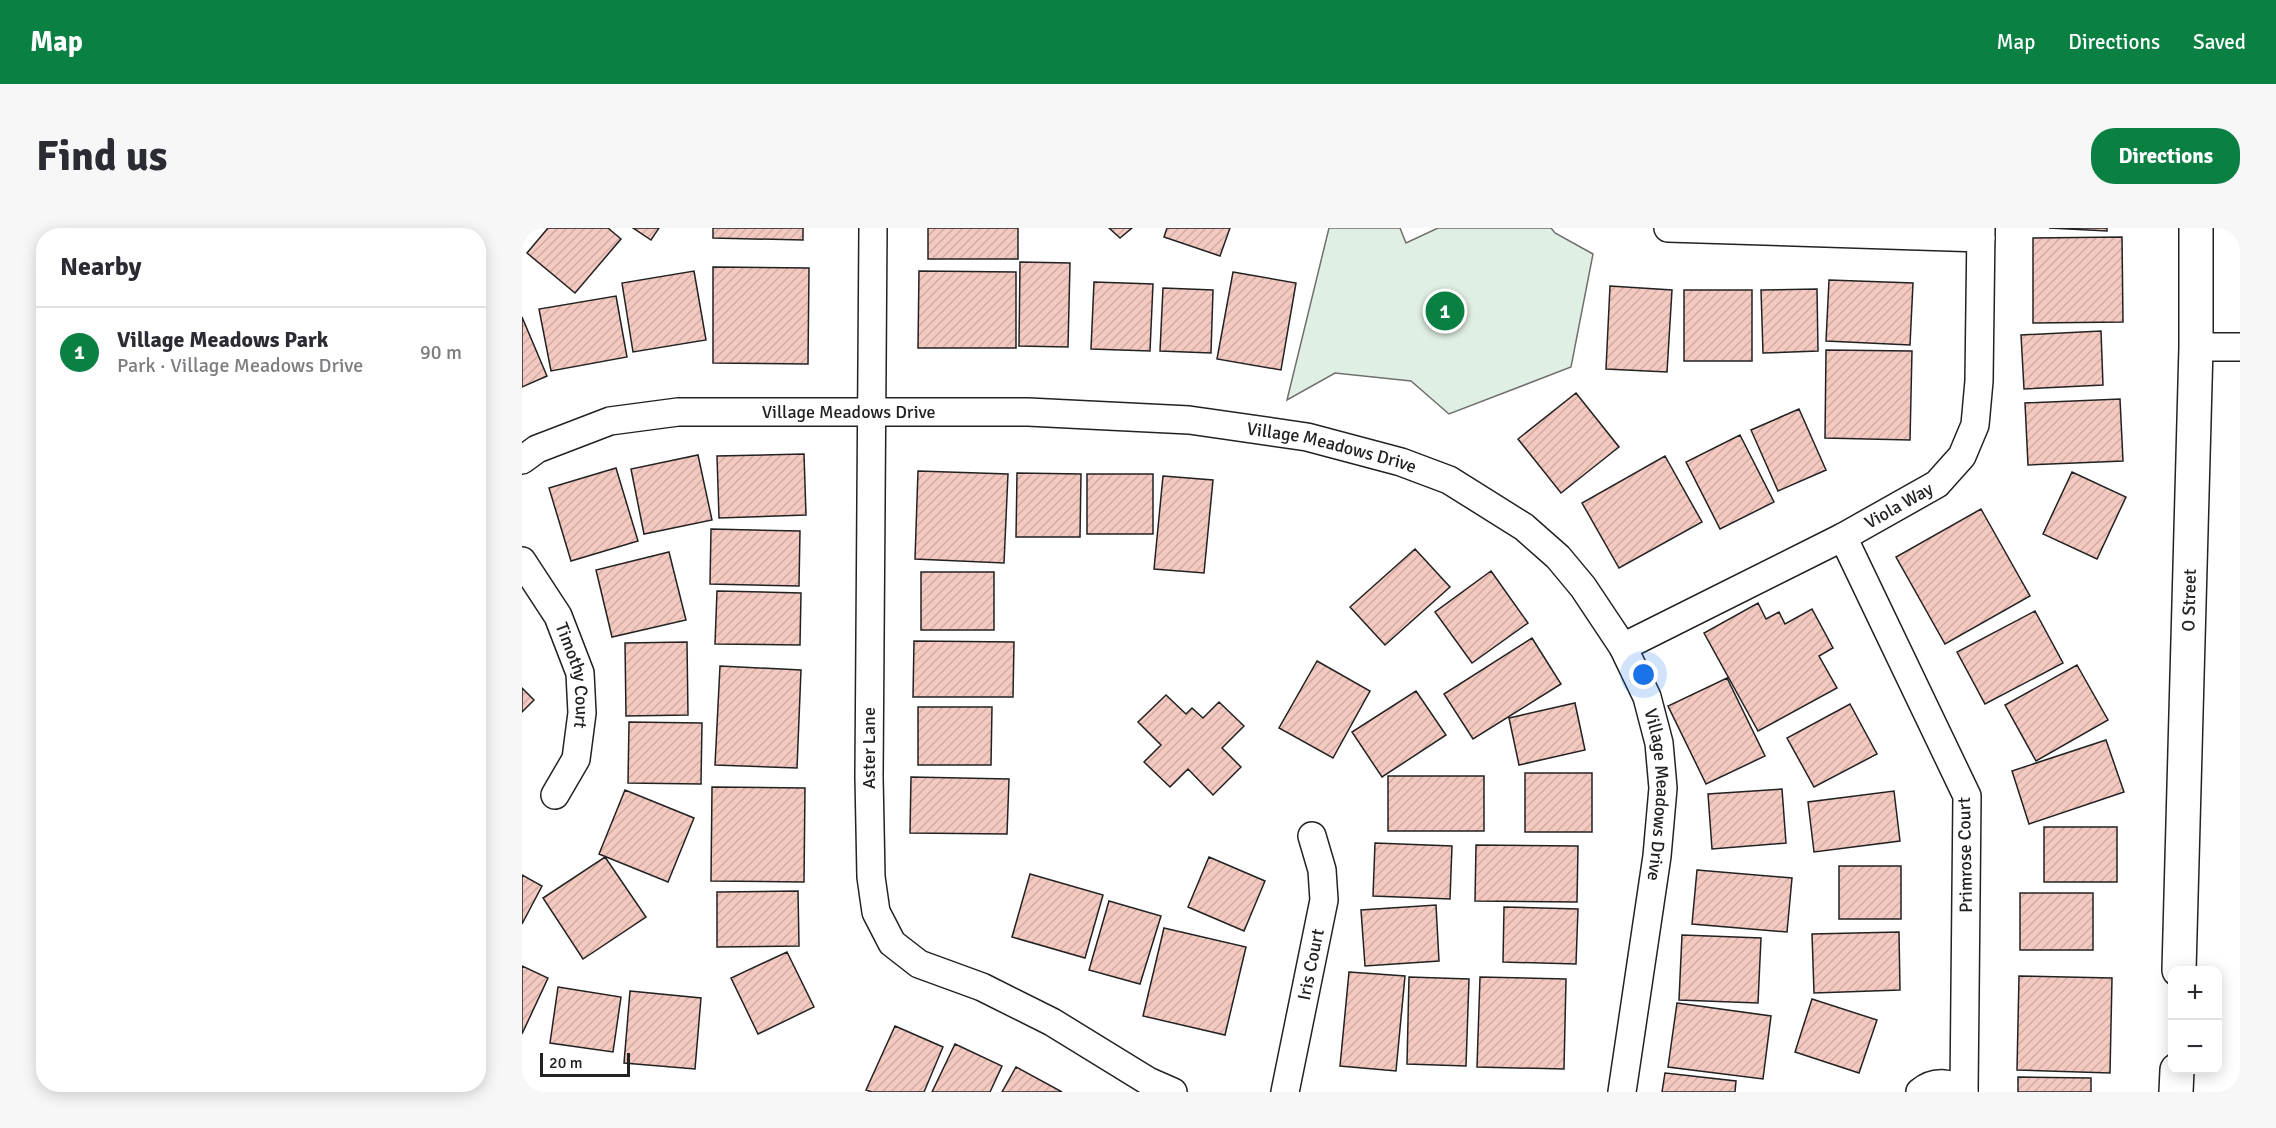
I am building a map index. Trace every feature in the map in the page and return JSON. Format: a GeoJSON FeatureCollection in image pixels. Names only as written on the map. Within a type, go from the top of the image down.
{"type":"FeatureCollection","features":[{"type":"Feature","properties":{"kind":"street","name":"Aster Lane"},"geometry":{"type":"LineString","coordinates":[[873,228],[869,777],[871,877],[876,912],[892,943],[919,964],[982,987],[1052,1022],[1148,1081],[1173,1092]]}},
{"type":"Feature","properties":{"kind":"street"},"geometry":{"type":"LineString","coordinates":[[1668,228],[1981,233]]}},
{"type":"Feature","properties":{"kind":"street","name":"O Street"},"geometry":{"type":"LineString","coordinates":[[2179,966],[2196,346],[2196,228]]}},
{"type":"Feature","properties":{"kind":"street","name":"Viola Way"},"geometry":{"type":"LineString","coordinates":[[1623,647],[1843,537],[1936,484],[1962,456],[1976,425],[1979,381],[1981,233]]}},
{"type":"Feature","properties":{"kind":"street"},"geometry":{"type":"LineString","coordinates":[[2196,346],[2240,347]]}},
{"type":"Feature","properties":{"kind":"street","name":"Village Meadows Drive"},"geometry":{"type":"LineString","coordinates":[[522,460],[537,449],[610,420],[678,412],[1028,412],[1189,420],[1307,437],[1401,462],[1449,480],[1524,527],[1557,556],[1583,587],[1623,647],[1647,696],[1659,743],[1663,788],[1656,866],[1622,1092]]}},
{"type":"Feature","properties":{"kind":"street","name":"Primrose Court"},"geometry":{"type":"LineString","coordinates":[[1843,537],[1967,796],[1964,1092]]}},
{"type":"Feature","properties":{"kind":"street","name":"Timothy Court"},"geometry":{"type":"LineString","coordinates":[[522,561],[558,616],[580,673],[582,713],[576,759],[555,795]]}},
{"type":"Feature","properties":{"kind":"street","name":"Iris Court"},"geometry":{"type":"LineString","coordinates":[[1285,1092],[1324,900],[1322,870],[1312,836]]}},
{"type":"Feature","properties":{"kind":"street"},"geometry":{"type":"LineString","coordinates":[[2176,1074],[2176,1092]]}},
{"type":"Feature","properties":{"kind":"street","name":"Primrose Court"},"geometry":{"type":"LineString","coordinates":[[1920,1092],[1933,1084],[1944,1083],[1964,1092]]}},
{"type":"Feature","properties":{"kind":"green space"},"geometry":{"type":"Polygon","coordinates":[[[1329,228],[1400,228],[1406,243],[1438,228],[1551,228],[1555,233],[1593,254],[1571,367],[1449,414],[1411,381],[1335,373],[1287,400],[1329,228]]]}},
{"type":"Feature","properties":{"kind":"building"},"geometry":{"type":"Polygon","coordinates":[[[548,228],[608,228],[621,239],[575,293],[527,253],[548,228]]]}},
{"type":"Feature","properties":{"kind":"building"},"geometry":{"type":"Polygon","coordinates":[[[633,228],[659,228],[651,240],[633,228]]]}},
{"type":"Feature","properties":{"kind":"building"},"geometry":{"type":"Polygon","coordinates":[[[713,228],[803,228],[803,240],[713,238],[713,228]]]}},
{"type":"Feature","properties":{"kind":"building"},"geometry":{"type":"Polygon","coordinates":[[[928,228],[1018,228],[1018,259],[928,259],[928,228]]]}},
{"type":"Feature","properties":{"kind":"building"},"geometry":{"type":"Polygon","coordinates":[[[1109,228],[1132,228],[1120,238],[1109,228]]]}},
{"type":"Feature","properties":{"kind":"building"},"geometry":{"type":"Polygon","coordinates":[[[1167,228],[1230,228],[1220,256],[1164,237],[1167,228]]]}},
{"type":"Feature","properties":{"kind":"building"},"geometry":{"type":"Polygon","coordinates":[[[2049,228],[2107,228],[2107,231],[2049,228]]]}},
{"type":"Feature","properties":{"kind":"building"},"geometry":{"type":"Polygon","coordinates":[[[2122,237],[2123,322],[2033,323],[2033,238],[2122,237]]]}},
{"type":"Feature","properties":{"kind":"building"},"geometry":{"type":"Polygon","coordinates":[[[1020,262],[1070,263],[1068,347],[1019,346],[1020,262]]]}},
{"type":"Feature","properties":{"kind":"building"},"geometry":{"type":"Polygon","coordinates":[[[713,267],[809,268],[808,364],[713,363],[713,267]]]}},
{"type":"Feature","properties":{"kind":"building"},"geometry":{"type":"Polygon","coordinates":[[[694,271],[706,340],[633,352],[622,283],[694,271]]]}},
{"type":"Feature","properties":{"kind":"building"},"geometry":{"type":"Polygon","coordinates":[[[919,271],[1016,272],[1016,348],[918,348],[919,271]]]}},
{"type":"Feature","properties":{"kind":"building"},"geometry":{"type":"Polygon","coordinates":[[[1233,272],[1296,283],[1281,370],[1217,359],[1233,272]]]}},
{"type":"Feature","properties":{"kind":"building"},"geometry":{"type":"Polygon","coordinates":[[[1829,280],[1913,283],[1910,345],[1826,341],[1829,280]]]}},
{"type":"Feature","properties":{"kind":"building"},"geometry":{"type":"Polygon","coordinates":[[[1094,282],[1153,284],[1150,351],[1091,349],[1094,282]]]}},
{"type":"Feature","properties":{"kind":"building"},"geometry":{"type":"Polygon","coordinates":[[[1610,286],[1672,290],[1667,372],[1606,369],[1610,286]]]}},
{"type":"Feature","properties":{"kind":"building"},"geometry":{"type":"Polygon","coordinates":[[[1163,288],[1213,290],[1211,353],[1160,351],[1163,288]]]}},
{"type":"Feature","properties":{"kind":"building"},"geometry":{"type":"Polygon","coordinates":[[[1817,289],[1818,351],[1763,353],[1761,290],[1817,289]]]}},
{"type":"Feature","properties":{"kind":"building"},"geometry":{"type":"Polygon","coordinates":[[[1684,290],[1752,290],[1752,361],[1684,361],[1684,290]]]}},
{"type":"Feature","properties":{"kind":"building"},"geometry":{"type":"Polygon","coordinates":[[[616,296],[627,357],[551,371],[539,309],[616,296]]]}},
{"type":"Feature","properties":{"kind":"building"},"geometry":{"type":"Polygon","coordinates":[[[522,317],[547,376],[522,387],[522,317]]]}},
{"type":"Feature","properties":{"kind":"building"},"geometry":{"type":"Polygon","coordinates":[[[2101,331],[2103,385],[2024,389],[2021,335],[2101,331]]]}},
{"type":"Feature","properties":{"kind":"building"},"geometry":{"type":"Polygon","coordinates":[[[1826,350],[1912,351],[1910,440],[1825,438],[1826,350]]]}},
{"type":"Feature","properties":{"kind":"building"},"geometry":{"type":"Polygon","coordinates":[[[1576,393],[1619,447],[1561,493],[1518,439],[1576,393]]]}},
{"type":"Feature","properties":{"kind":"building"},"geometry":{"type":"Polygon","coordinates":[[[2120,399],[2123,461],[2028,465],[2025,403],[2120,399]]]}},
{"type":"Feature","properties":{"kind":"building"},"geometry":{"type":"Polygon","coordinates":[[[1799,409],[1826,470],[1778,491],[1751,430],[1799,409]]]}},
{"type":"Feature","properties":{"kind":"building"},"geometry":{"type":"Polygon","coordinates":[[[1740,435],[1774,502],[1720,529],[1686,462],[1740,435]]]}},
{"type":"Feature","properties":{"kind":"building"},"geometry":{"type":"Polygon","coordinates":[[[804,454],[806,515],[719,518],[717,456],[804,454]]]}},
{"type":"Feature","properties":{"kind":"building"},"geometry":{"type":"Polygon","coordinates":[[[698,455],[712,520],[644,534],[631,469],[698,455]]]}},
{"type":"Feature","properties":{"kind":"building"},"geometry":{"type":"Polygon","coordinates":[[[1665,456],[1702,522],[1619,568],[1582,503],[1665,456]]]}},
{"type":"Feature","properties":{"kind":"building"},"geometry":{"type":"Polygon","coordinates":[[[616,468],[638,541],[571,561],[549,488],[616,468]]]}},
{"type":"Feature","properties":{"kind":"building"},"geometry":{"type":"Polygon","coordinates":[[[918,471],[1008,474],[1004,563],[915,559],[918,471]]]}},
{"type":"Feature","properties":{"kind":"building"},"geometry":{"type":"Polygon","coordinates":[[[2072,472],[2126,497],[2097,559],[2043,534],[2072,472]]]}},
{"type":"Feature","properties":{"kind":"building"},"geometry":{"type":"Polygon","coordinates":[[[1017,473],[1081,474],[1080,537],[1016,537],[1017,473]]]}},
{"type":"Feature","properties":{"kind":"building"},"geometry":{"type":"Polygon","coordinates":[[[1087,474],[1153,474],[1153,534],[1087,534],[1087,474]]]}},
{"type":"Feature","properties":{"kind":"building"},"geometry":{"type":"Polygon","coordinates":[[[1163,476],[1213,480],[1204,573],[1154,569],[1163,476]]]}},
{"type":"Feature","properties":{"kind":"building"},"geometry":{"type":"Polygon","coordinates":[[[1981,509],[2030,596],[1945,644],[1896,557],[1981,509]]]}},
{"type":"Feature","properties":{"kind":"building"},"geometry":{"type":"Polygon","coordinates":[[[711,529],[800,531],[799,586],[710,584],[711,529]]]}},
{"type":"Feature","properties":{"kind":"building"},"geometry":{"type":"Polygon","coordinates":[[[1415,549],[1450,587],[1385,645],[1350,607],[1415,549]]]}},
{"type":"Feature","properties":{"kind":"building"},"geometry":{"type":"Polygon","coordinates":[[[669,552],[686,620],[612,637],[596,570],[669,552]]]}},
{"type":"Feature","properties":{"kind":"building"},"geometry":{"type":"Polygon","coordinates":[[[1491,571],[1528,623],[1472,663],[1435,612],[1491,571]]]}},
{"type":"Feature","properties":{"kind":"building"},"geometry":{"type":"Polygon","coordinates":[[[921,572],[994,572],[994,630],[921,630],[921,572]]]}},
{"type":"Feature","properties":{"kind":"building"},"geometry":{"type":"Polygon","coordinates":[[[717,591],[801,593],[800,645],[715,644],[717,591]]]}},
{"type":"Feature","properties":{"kind":"building"},"geometry":{"type":"Polygon","coordinates":[[[1758,603],[1766,619],[1779,612],[1785,624],[1812,609],[1833,648],[1819,656],[1837,688],[1758,731],[1704,633],[1758,603]]]}},
{"type":"Feature","properties":{"kind":"building"},"geometry":{"type":"Polygon","coordinates":[[[2035,611],[2063,663],[1985,704],[1957,652],[2035,611]]]}},
{"type":"Feature","properties":{"kind":"building"},"geometry":{"type":"Polygon","coordinates":[[[1532,638],[1561,684],[1473,739],[1444,694],[1532,638]]]}},
{"type":"Feature","properties":{"kind":"building"},"geometry":{"type":"Polygon","coordinates":[[[914,641],[1014,642],[1013,697],[913,697],[914,641]]]}},
{"type":"Feature","properties":{"kind":"building"},"geometry":{"type":"Polygon","coordinates":[[[687,642],[688,715],[626,716],[625,643],[687,642]]]}},
{"type":"Feature","properties":{"kind":"building"},"geometry":{"type":"Polygon","coordinates":[[[1317,661],[1370,691],[1333,758],[1279,728],[1317,661]]]}},
{"type":"Feature","properties":{"kind":"building"},"geometry":{"type":"Polygon","coordinates":[[[2077,665],[2108,720],[2036,761],[2005,705],[2077,665]]]}},
{"type":"Feature","properties":{"kind":"building"},"geometry":{"type":"Polygon","coordinates":[[[720,666],[801,670],[797,768],[715,765],[720,666]]]}},
{"type":"Feature","properties":{"kind":"building"},"geometry":{"type":"Polygon","coordinates":[[[1727,678],[1765,756],[1706,784],[1668,706],[1727,678]]]}},
{"type":"Feature","properties":{"kind":"building"},"geometry":{"type":"Polygon","coordinates":[[[522,688],[534,700],[522,712],[522,688]]]}},
{"type":"Feature","properties":{"kind":"building"},"geometry":{"type":"Polygon","coordinates":[[[1416,691],[1446,735],[1382,777],[1352,732],[1416,691]]]}},
{"type":"Feature","properties":{"kind":"building"},"geometry":{"type":"Polygon","coordinates":[[[1166,695],[1186,714],[1192,708],[1203,718],[1219,702],[1244,726],[1222,748],[1241,767],[1213,795],[1188,769],[1170,787],[1144,762],[1161,745],[1138,722],[1166,695]]]}},
{"type":"Feature","properties":{"kind":"building"},"geometry":{"type":"Polygon","coordinates":[[[1575,703],[1585,750],[1519,765],[1509,718],[1575,703]]]}},
{"type":"Feature","properties":{"kind":"building"},"geometry":{"type":"Polygon","coordinates":[[[1850,704],[1877,754],[1814,787],[1787,738],[1850,704]]]}},
{"type":"Feature","properties":{"kind":"building"},"geometry":{"type":"Polygon","coordinates":[[[918,707],[992,707],[991,765],[918,765],[918,707]]]}},
{"type":"Feature","properties":{"kind":"building"},"geometry":{"type":"Polygon","coordinates":[[[629,722],[702,723],[701,784],[628,783],[629,722]]]}},
{"type":"Feature","properties":{"kind":"building"},"geometry":{"type":"Polygon","coordinates":[[[2106,740],[2124,792],[2029,824],[2012,771],[2106,740]]]}},
{"type":"Feature","properties":{"kind":"building"},"geometry":{"type":"Polygon","coordinates":[[[1525,773],[1592,773],[1592,832],[1525,832],[1525,773]]]}},
{"type":"Feature","properties":{"kind":"building"},"geometry":{"type":"Polygon","coordinates":[[[1388,776],[1484,776],[1484,831],[1388,831],[1388,776]]]}},
{"type":"Feature","properties":{"kind":"building"},"geometry":{"type":"Polygon","coordinates":[[[911,777],[1009,779],[1007,834],[910,833],[911,777]]]}},
{"type":"Feature","properties":{"kind":"building"},"geometry":{"type":"Polygon","coordinates":[[[712,787],[805,788],[804,882],[711,881],[712,787]]]}},
{"type":"Feature","properties":{"kind":"building"},"geometry":{"type":"Polygon","coordinates":[[[1782,789],[1786,843],[1712,849],[1708,794],[1782,789]]]}},
{"type":"Feature","properties":{"kind":"building"},"geometry":{"type":"Polygon","coordinates":[[[625,790],[694,818],[668,882],[599,854],[625,790]]]}},
{"type":"Feature","properties":{"kind":"building"},"geometry":{"type":"Polygon","coordinates":[[[1894,791],[1900,841],[1814,852],[1808,802],[1894,791]]]}},
{"type":"Feature","properties":{"kind":"building"},"geometry":{"type":"Polygon","coordinates":[[[2044,827],[2117,827],[2117,882],[2044,882],[2044,827]]]}},
{"type":"Feature","properties":{"kind":"building"},"geometry":{"type":"Polygon","coordinates":[[[1375,843],[1452,846],[1450,899],[1373,896],[1375,843]]]}},
{"type":"Feature","properties":{"kind":"building"},"geometry":{"type":"Polygon","coordinates":[[[1476,845],[1578,846],[1577,902],[1475,901],[1476,845]]]}},
{"type":"Feature","properties":{"kind":"building"},"geometry":{"type":"Polygon","coordinates":[[[605,857],[646,917],[583,959],[543,898],[605,857]]]}},
{"type":"Feature","properties":{"kind":"building"},"geometry":{"type":"Polygon","coordinates":[[[1209,857],[1265,881],[1244,931],[1188,907],[1209,857]]]}},
{"type":"Feature","properties":{"kind":"building"},"geometry":{"type":"Polygon","coordinates":[[[1839,866],[1901,866],[1901,919],[1839,919],[1839,866]]]}},
{"type":"Feature","properties":{"kind":"building"},"geometry":{"type":"Polygon","coordinates":[[[1697,870],[1792,878],[1787,932],[1692,924],[1697,870]]]}},
{"type":"Feature","properties":{"kind":"building"},"geometry":{"type":"Polygon","coordinates":[[[1030,874],[1103,895],[1085,958],[1012,937],[1030,874]]]}},
{"type":"Feature","properties":{"kind":"building"},"geometry":{"type":"Polygon","coordinates":[[[522,875],[542,886],[522,924],[522,875]]]}},
{"type":"Feature","properties":{"kind":"building"},"geometry":{"type":"Polygon","coordinates":[[[798,891],[799,946],[717,947],[717,892],[798,891]]]}},
{"type":"Feature","properties":{"kind":"building"},"geometry":{"type":"Polygon","coordinates":[[[2020,893],[2093,893],[2093,950],[2020,950],[2020,893]]]}},
{"type":"Feature","properties":{"kind":"building"},"geometry":{"type":"Polygon","coordinates":[[[1109,901],[1161,916],[1140,984],[1089,970],[1109,901]]]}},
{"type":"Feature","properties":{"kind":"building"},"geometry":{"type":"Polygon","coordinates":[[[1436,905],[1439,961],[1365,966],[1361,910],[1436,905]]]}},
{"type":"Feature","properties":{"kind":"building"},"geometry":{"type":"Polygon","coordinates":[[[1504,907],[1578,909],[1576,964],[1503,962],[1504,907]]]}},
{"type":"Feature","properties":{"kind":"building"},"geometry":{"type":"Polygon","coordinates":[[[1164,928],[1246,947],[1225,1035],[1143,1016],[1164,928]]]}},
{"type":"Feature","properties":{"kind":"building"},"geometry":{"type":"Polygon","coordinates":[[[1899,932],[1900,990],[1814,993],[1812,934],[1899,932]]]}},
{"type":"Feature","properties":{"kind":"building"},"geometry":{"type":"Polygon","coordinates":[[[1682,935],[1761,938],[1758,1003],[1679,1000],[1682,935]]]}},
{"type":"Feature","properties":{"kind":"building"},"geometry":{"type":"Polygon","coordinates":[[[787,952],[814,1007],[758,1034],[731,978],[787,952]]]}},
{"type":"Feature","properties":{"kind":"building"},"geometry":{"type":"Polygon","coordinates":[[[522,966],[548,978],[522,1034],[522,966]]]}},
{"type":"Feature","properties":{"kind":"building"},"geometry":{"type":"Polygon","coordinates":[[[1349,972],[1405,976],[1396,1071],[1340,1066],[1349,972]]]}},
{"type":"Feature","properties":{"kind":"building"},"geometry":{"type":"Polygon","coordinates":[[[2019,976],[2112,978],[2110,1073],[2017,1070],[2019,976]]]}},
{"type":"Feature","properties":{"kind":"building"},"geometry":{"type":"Polygon","coordinates":[[[1409,977],[1469,979],[1466,1066],[1407,1064],[1409,977]]]}},
{"type":"Feature","properties":{"kind":"building"},"geometry":{"type":"Polygon","coordinates":[[[1480,977],[1566,979],[1564,1069],[1477,1067],[1480,977]]]}},
{"type":"Feature","properties":{"kind":"building"},"geometry":{"type":"Polygon","coordinates":[[[558,987],[621,997],[613,1052],[550,1043],[558,987]]]}},
{"type":"Feature","properties":{"kind":"building"},"geometry":{"type":"Polygon","coordinates":[[[630,991],[701,998],[695,1069],[624,1063],[630,991]]]}},
{"type":"Feature","properties":{"kind":"building"},"geometry":{"type":"Polygon","coordinates":[[[1812,999],[1877,1020],[1859,1073],[1795,1052],[1812,999]]]}},
{"type":"Feature","properties":{"kind":"building"},"geometry":{"type":"Polygon","coordinates":[[[1677,1003],[1771,1016],[1763,1079],[1668,1067],[1677,1003]]]}},
{"type":"Feature","properties":{"kind":"building"},"geometry":{"type":"Polygon","coordinates":[[[895,1026],[943,1047],[924,1092],[866,1090],[895,1026]]]}},
{"type":"Feature","properties":{"kind":"building"},"geometry":{"type":"Polygon","coordinates":[[[955,1044],[1002,1066],[990,1092],[932,1092],[955,1044]]]}},
{"type":"Feature","properties":{"kind":"building"},"geometry":{"type":"Polygon","coordinates":[[[1016,1067],[1062,1092],[1002,1092],[1016,1067]]]}},
{"type":"Feature","properties":{"kind":"building"},"geometry":{"type":"Polygon","coordinates":[[[1665,1073],[1736,1081],[1735,1092],[1662,1092],[1665,1073]]]}},
{"type":"Feature","properties":{"kind":"building"},"geometry":{"type":"Polygon","coordinates":[[[2018,1077],[2091,1078],[2091,1092],[2018,1092],[2018,1077]]]}},
{"type":"Feature","properties":{"kind":"place","name":"Village Meadows Park"},"geometry":{"type":"Point","coordinates":[1445,311]}}]}
